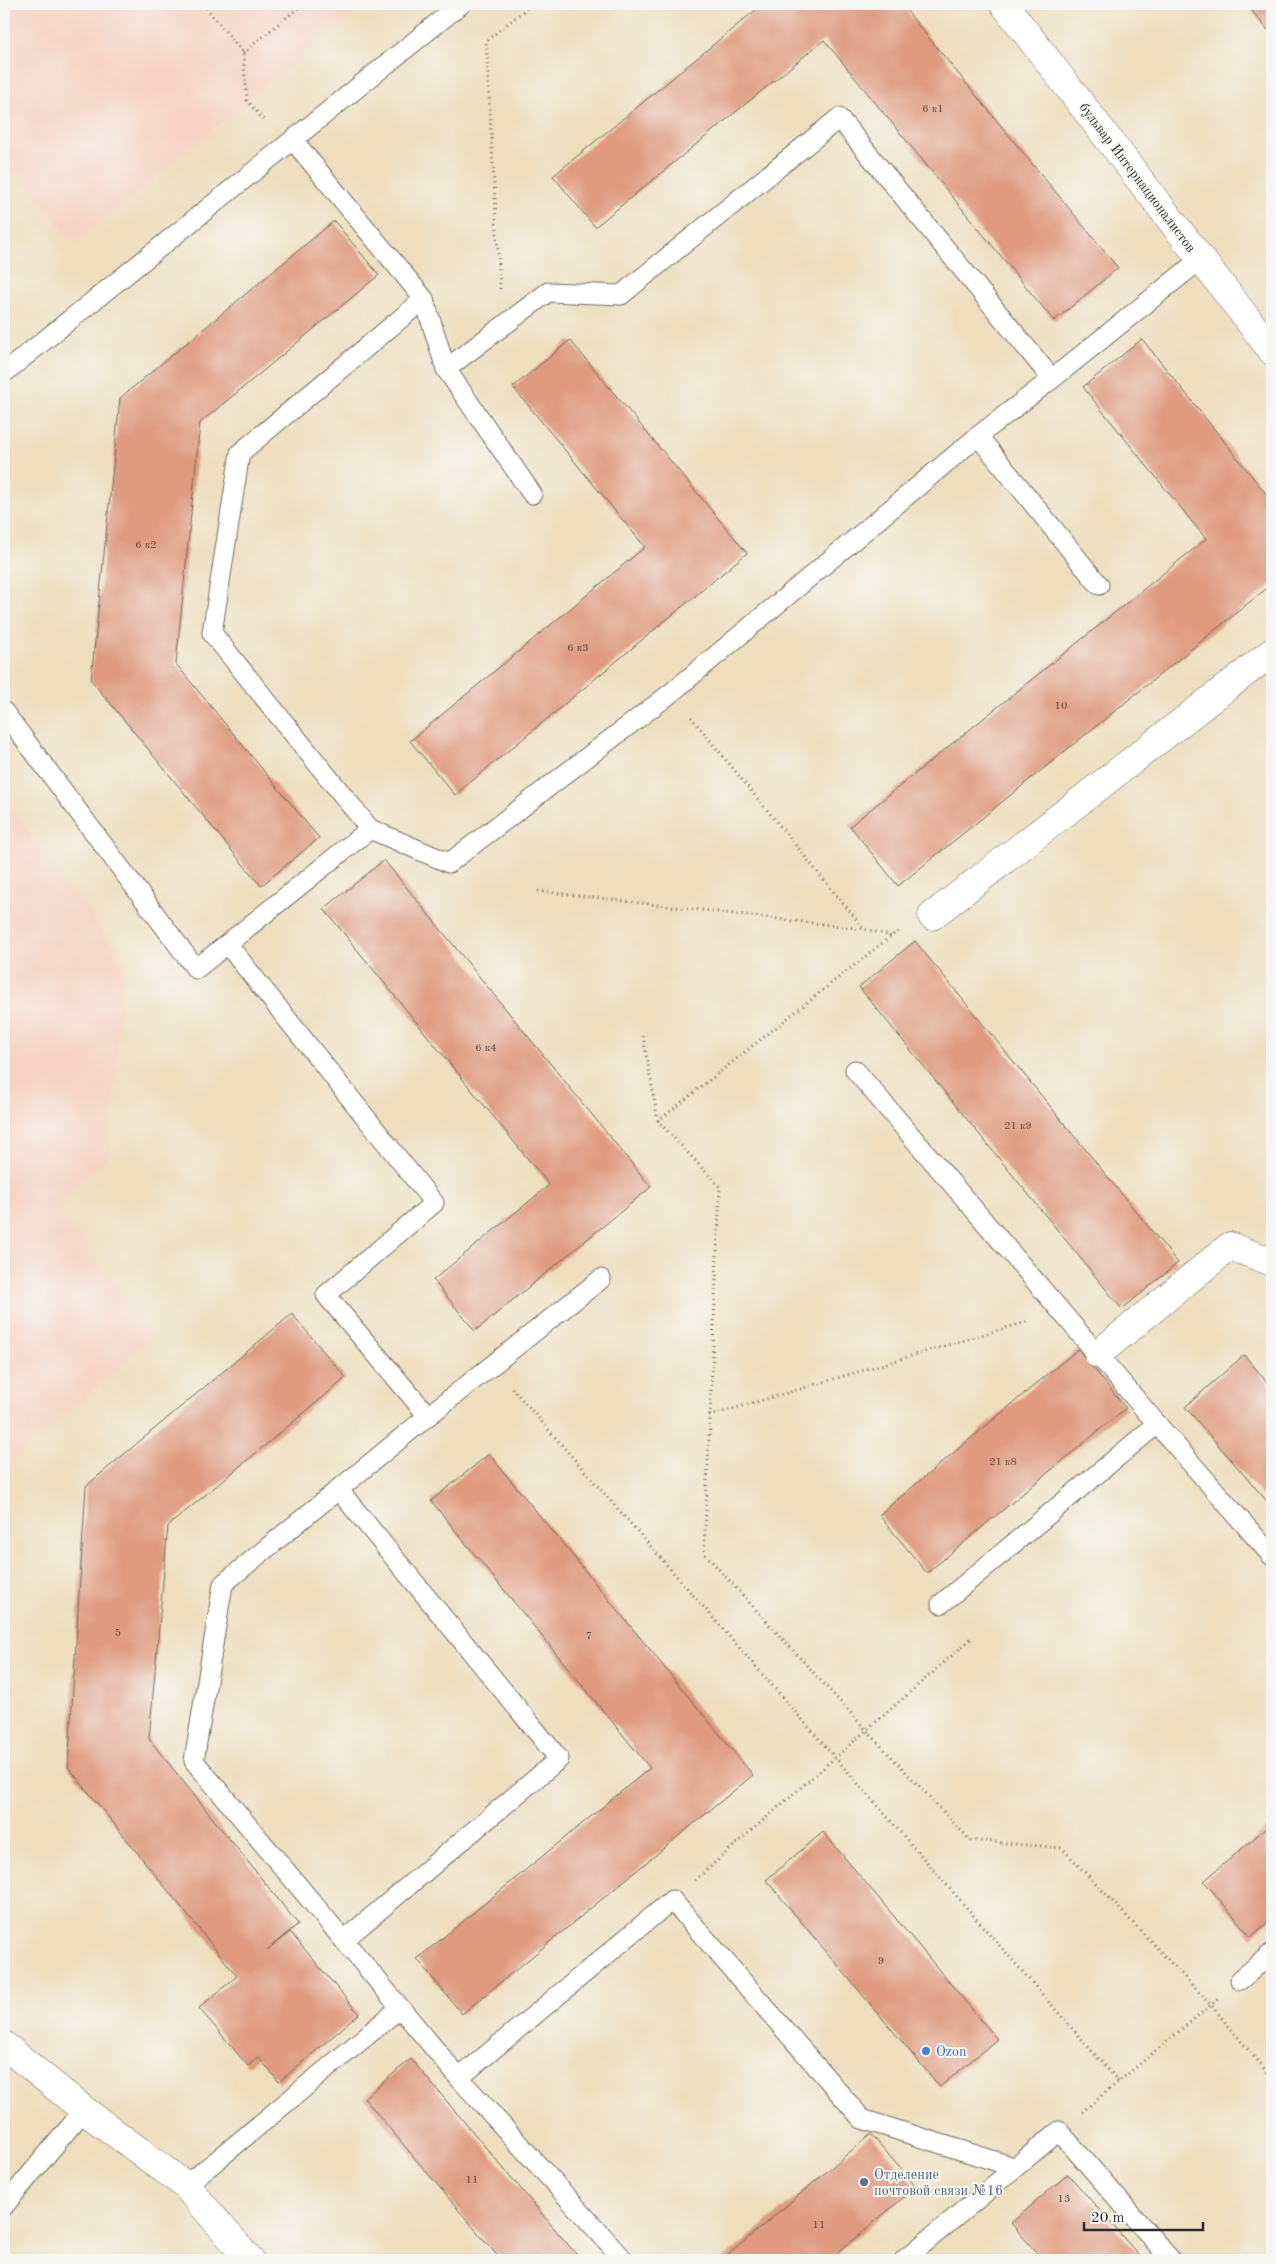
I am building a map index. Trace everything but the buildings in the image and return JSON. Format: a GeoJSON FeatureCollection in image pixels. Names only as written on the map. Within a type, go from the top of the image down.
{"type":"FeatureCollection","features":[{"type":"Feature","properties":{"kind":"street","name":"бульвар Интернационалистов"},"geometry":{"type":"LineString","coordinates":[[1004,4],[1272,351]]}},
{"type":"Feature","properties":{"kind":"street"},"geometry":{"type":"LineString","coordinates":[[932,916],[1272,652]]}},
{"type":"Feature","properties":{"kind":"street"},"geometry":{"type":"LineString","coordinates":[[1098,1354],[1230,1246],[1272,1262]]}},
{"type":"Feature","properties":{"kind":"street"},"geometry":{"type":"LineString","coordinates":[[4,2045],[84,2110],[185,2185],[250,2260]]}},
{"type":"Feature","properties":{"kind":"lane"},"geometry":{"type":"LineString","coordinates":[[4,373],[461,4]]}},
{"type":"Feature","properties":{"kind":"lane"},"geometry":{"type":"LineString","coordinates":[[446,369],[548,292],[622,295],[838,118],[1052,380]]}},
{"type":"Feature","properties":{"kind":"lane"},"geometry":{"type":"LineString","coordinates":[[293,140],[424,299],[446,369],[532,494]]}},
{"type":"Feature","properties":{"kind":"lane"},"geometry":{"type":"LineString","coordinates":[[424,299],[240,453],[212,633],[370,829],[449,863],[671,693],[978,436],[1052,380],[1201,259]]}},
{"type":"Feature","properties":{"kind":"lane"},"geometry":{"type":"LineString","coordinates":[[978,436],[1100,585]]}},
{"type":"Feature","properties":{"kind":"lane"},"geometry":{"type":"LineString","coordinates":[[4,712],[196,969],[370,829]]}},
{"type":"Feature","properties":{"kind":"lane"},"geometry":{"type":"LineString","coordinates":[[228,944],[434,1203],[326,1295],[428,1416]]}},
{"type":"Feature","properties":{"kind":"lane"},"geometry":{"type":"LineString","coordinates":[[855,1070],[1272,1556]]}},
{"type":"Feature","properties":{"kind":"lane"},"geometry":{"type":"LineString","coordinates":[[601,1278],[428,1416],[223,1584],[194,1761],[459,2078],[624,2260]]}},
{"type":"Feature","properties":{"kind":"lane"},"geometry":{"type":"LineString","coordinates":[[941,1604],[1157,1424]]}},
{"type":"Feature","properties":{"kind":"lane"},"geometry":{"type":"LineString","coordinates":[[338,1489],[559,1759],[344,1940]]}},
{"type":"Feature","properties":{"kind":"lane"},"geometry":{"type":"LineString","coordinates":[[459,2078],[672,1900],[862,2119],[1014,2167]]}},
{"type":"Feature","properties":{"kind":"lane"},"geometry":{"type":"LineString","coordinates":[[1240,1980],[1272,1953]]}},
{"type":"Feature","properties":{"kind":"lane"},"geometry":{"type":"LineString","coordinates":[[185,2185],[400,2008]]}},
{"type":"Feature","properties":{"kind":"lane"},"geometry":{"type":"LineString","coordinates":[[4,2206],[84,2110]]}},
{"type":"Feature","properties":{"kind":"lane"},"geometry":{"type":"LineString","coordinates":[[904,2260],[1058,2131],[1171,2260]]}},
{"type":"Feature","properties":{"kind":"path"},"geometry":{"type":"LineString","coordinates":[[203,4],[243,53],[247,100],[268,124],[293,140]]}},
{"type":"Feature","properties":{"kind":"path"},"geometry":{"type":"LineString","coordinates":[[243,53],[303,4]]}},
{"type":"Feature","properties":{"kind":"path"},"geometry":{"type":"LineString","coordinates":[[502,327],[486,41],[532,4]]}},
{"type":"Feature","properties":{"kind":"path"},"geometry":{"type":"LineString","coordinates":[[671,693],[864,929]]}},
{"type":"Feature","properties":{"kind":"path"},"geometry":{"type":"LineString","coordinates":[[538,891],[864,929],[891,936]]}},
{"type":"Feature","properties":{"kind":"path"},"geometry":{"type":"LineString","coordinates":[[658,1121],[891,936],[932,916]]}},
{"type":"Feature","properties":{"kind":"path"},"geometry":{"type":"LineString","coordinates":[[643,1036],[658,1121],[720,1187],[704,1553],[970,1840],[1062,1848],[1211,2005],[1272,2078]]}},
{"type":"Feature","properties":{"kind":"path"},"geometry":{"type":"LineString","coordinates":[[709,1416],[1062,1311]]}},
{"type":"Feature","properties":{"kind":"path"},"geometry":{"type":"LineString","coordinates":[[492,1365],[1119,2082]]}},
{"type":"Feature","properties":{"kind":"path"},"geometry":{"type":"LineString","coordinates":[[672,1900],[836,1759],[972,1638]]}},
{"type":"Feature","properties":{"kind":"path"},"geometry":{"type":"LineString","coordinates":[[1058,2131],[1240,1980]]}},
{"type":"Feature","properties":{"kind":"shaded area"},"geometry":{"type":"Polygon","coordinates":[[[4,4],[365,4],[74,244],[4,157],[4,4]]]}},
{"type":"Feature","properties":{"kind":"shaded area"},"geometry":{"type":"Polygon","coordinates":[[[4,798],[124,960],[109,1158],[54,1204],[153,1336],[13,1461],[4,1494],[4,798]]]}},
{"type":"Feature","properties":{"kind":"place","name":"Ozon"},"geometry":{"type":"Point","coordinates":[926,2051]}},
{"type":"Feature","properties":{"kind":"place","name":"Отделение почтовой связи №16"},"geometry":{"type":"Point","coordinates":[864,2182]}}]}
